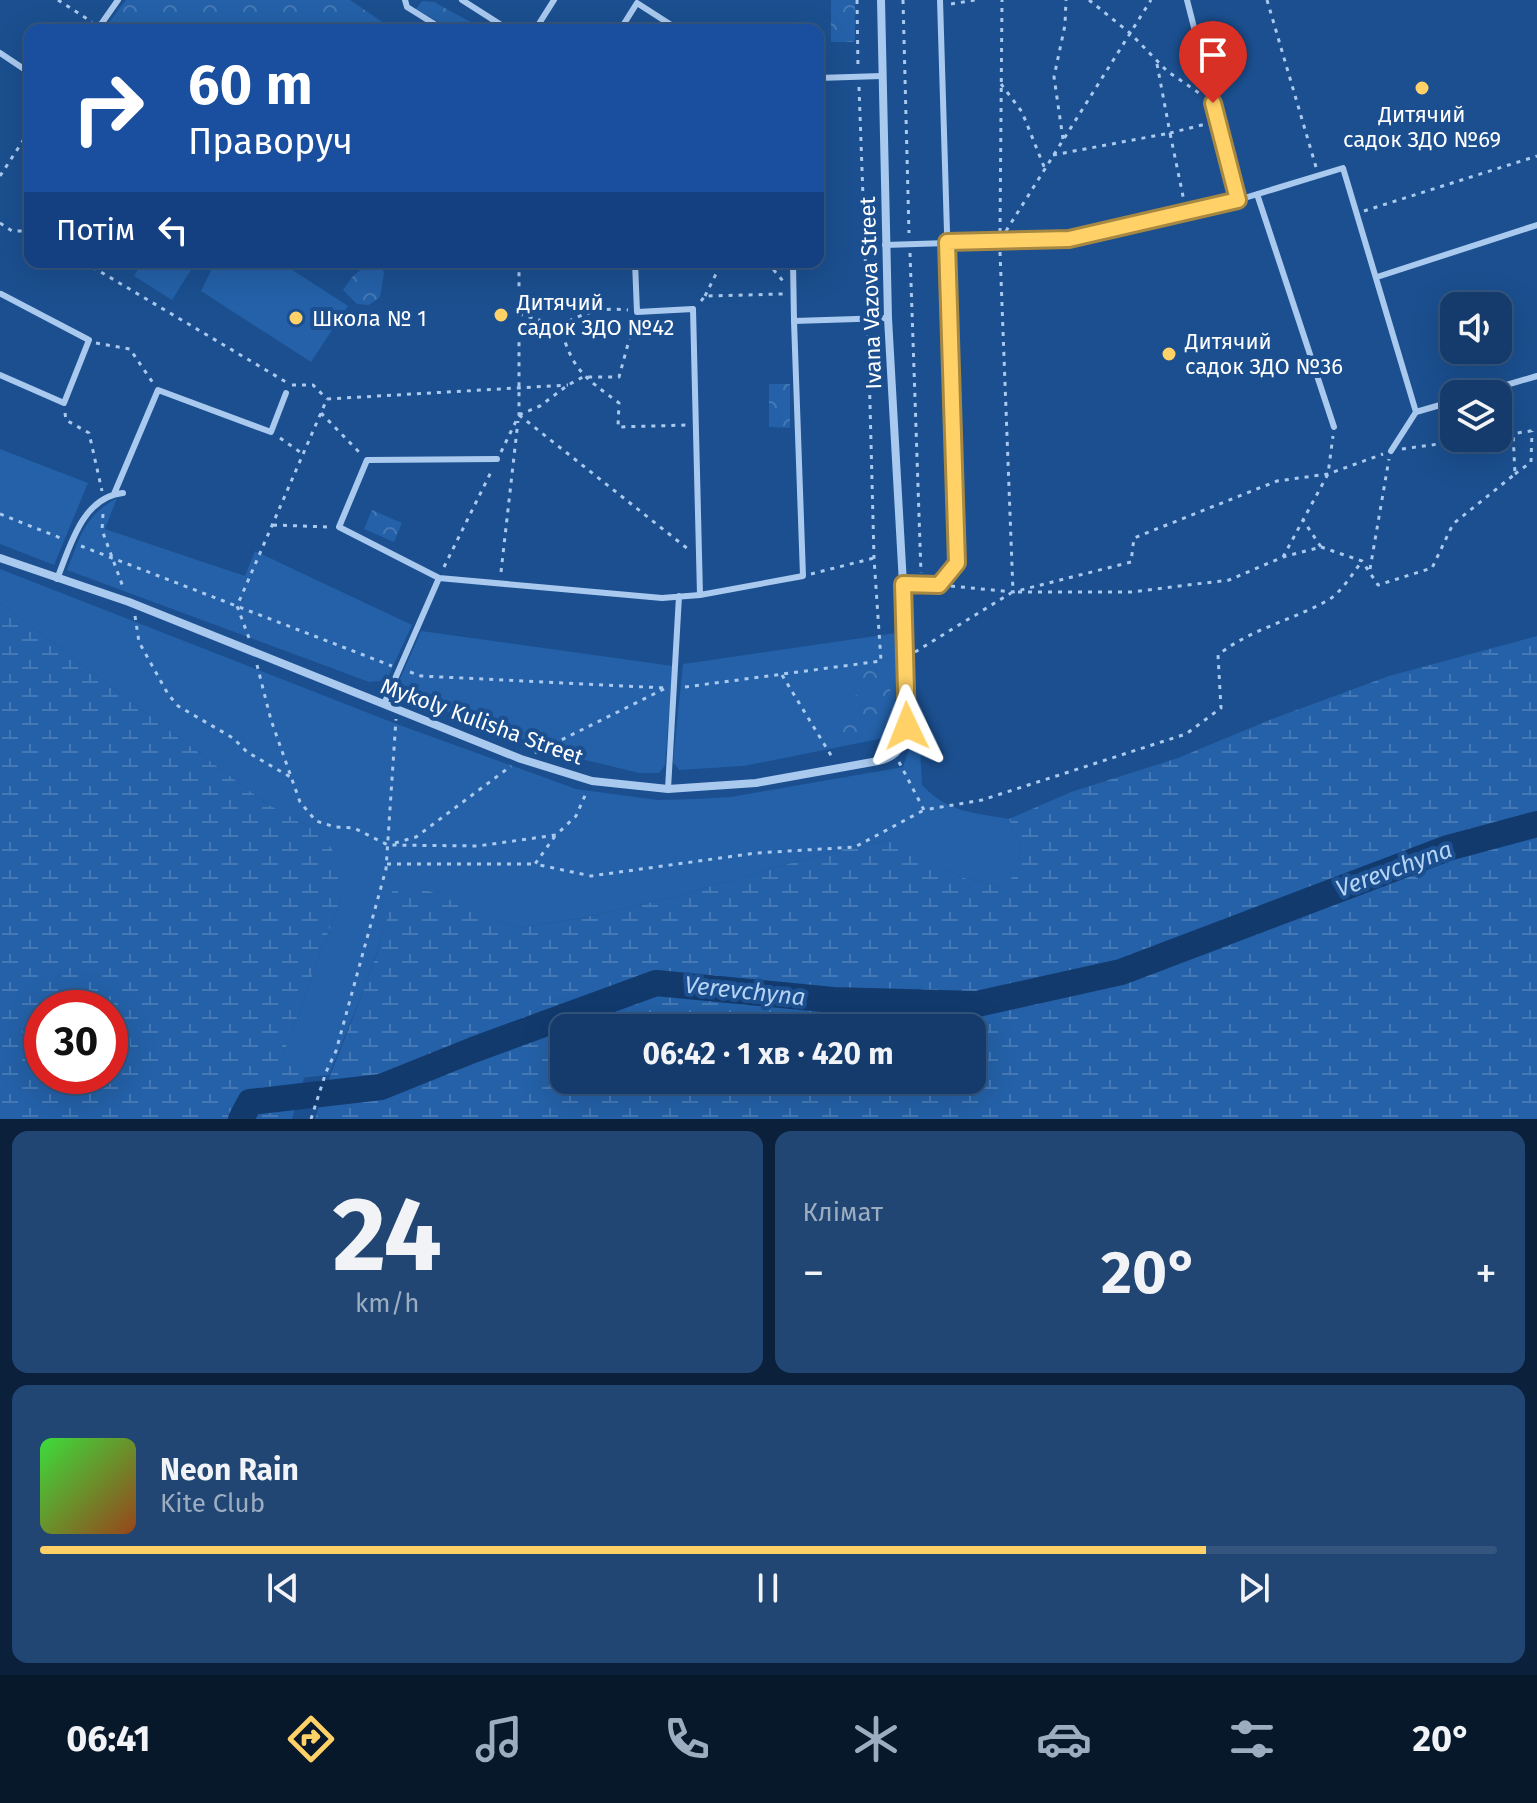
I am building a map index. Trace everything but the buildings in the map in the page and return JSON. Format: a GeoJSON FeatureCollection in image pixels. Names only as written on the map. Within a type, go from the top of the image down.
{"type":"FeatureCollection","features":[{"type":"Feature","properties":{"kind":"street","name":"Ivana Vazova Street"},"geometry":{"type":"LineString","coordinates":[[881,0],[885,245],[903,584]]}},
{"type":"Feature","properties":{"kind":"street","name":"Mykoly Kulisha Street"},"geometry":{"type":"LineString","coordinates":[[0,558],[129,602],[521,759],[592,781],[668,789],[756,783],[888,759],[895,755]]}},
{"type":"Feature","properties":{"kind":"street"},"geometry":{"type":"LineString","coordinates":[[895,755],[901,747],[907,726],[903,584]]}},
{"type":"Feature","properties":{"kind":"lane"},"geometry":{"type":"LineString","coordinates":[[101,24],[118,0]]}},
{"type":"Feature","properties":{"kind":"lane"},"geometry":{"type":"LineString","coordinates":[[405,0],[407,7],[434,24]]}},
{"type":"Feature","properties":{"kind":"lane"},"geometry":{"type":"LineString","coordinates":[[462,0],[500,24]]}},
{"type":"Feature","properties":{"kind":"lane"},"geometry":{"type":"LineString","coordinates":[[539,24],[554,0]]}},
{"type":"Feature","properties":{"kind":"lane"},"geometry":{"type":"LineString","coordinates":[[1187,0],[1238,200]]}},
{"type":"Feature","properties":{"kind":"lane"},"geometry":{"type":"LineString","coordinates":[[624,24],[637,3],[671,24]]}},
{"type":"Feature","properties":{"kind":"lane"},"geometry":{"type":"LineString","coordinates":[[903,584],[939,585],[957,563],[940,3]]}},
{"type":"Feature","properties":{"kind":"lane"},"geometry":{"type":"LineString","coordinates":[[0,53],[24,69]]}},
{"type":"Feature","properties":{"kind":"lane"},"geometry":{"type":"LineString","coordinates":[[824,78],[882,76]]}},
{"type":"Feature","properties":{"kind":"lane"},"geometry":{"type":"LineString","coordinates":[[885,245],[1069,239],[1238,200],[1343,168],[1416,412]]}},
{"type":"Feature","properties":{"kind":"lane"},"geometry":{"type":"LineString","coordinates":[[1257,194],[1334,427]]}},
{"type":"Feature","properties":{"kind":"lane"},"geometry":{"type":"LineString","coordinates":[[1377,277],[1537,225]]}},
{"type":"Feature","properties":{"kind":"lane"},"geometry":{"type":"LineString","coordinates":[[635,268],[637,312],[693,309],[700,595]]}},
{"type":"Feature","properties":{"kind":"lane"},"geometry":{"type":"LineString","coordinates":[[497,459],[367,460],[339,527],[439,578],[662,598],[700,595],[803,576],[793,268]]}},
{"type":"Feature","properties":{"kind":"lane"},"geometry":{"type":"LineString","coordinates":[[0,375],[64,403],[89,340],[1,294]]}},
{"type":"Feature","properties":{"kind":"lane"},"geometry":{"type":"LineString","coordinates":[[794,321],[888,318]]}},
{"type":"Feature","properties":{"kind":"lane"},"geometry":{"type":"LineString","coordinates":[[1512,383],[1537,376]]}},
{"type":"Feature","properties":{"kind":"lane"},"geometry":{"type":"LineString","coordinates":[[114,494],[158,390],[271,432],[286,393]]}},
{"type":"Feature","properties":{"kind":"lane"},"geometry":{"type":"LineString","coordinates":[[1391,451],[1416,412],[1440,405]]}},
{"type":"Feature","properties":{"kind":"lane"},"geometry":{"type":"LineString","coordinates":[[57,579],[86,515],[104,499],[123,493]]}},
{"type":"Feature","properties":{"kind":"lane"},"geometry":{"type":"LineString","coordinates":[[384,704],[439,578]]}},
{"type":"Feature","properties":{"kind":"lane"},"geometry":{"type":"LineString","coordinates":[[668,789],[679,596]]}},
{"type":"Feature","properties":{"kind":"path"},"geometry":{"type":"LineString","coordinates":[[58,0],[92,24]]}},
{"type":"Feature","properties":{"kind":"path"},"geometry":{"type":"LineString","coordinates":[[0,514],[421,676],[675,688],[881,661],[874,558],[857,0]]}},
{"type":"Feature","properties":{"kind":"path"},"geometry":{"type":"LineString","coordinates":[[903,0],[921,585]]}},
{"type":"Feature","properties":{"kind":"path"},"geometry":{"type":"LineString","coordinates":[[940,3],[975,0]]}},
{"type":"Feature","properties":{"kind":"path"},"geometry":{"type":"LineString","coordinates":[[1002,0],[1000,241],[1013,592]]}},
{"type":"Feature","properties":{"kind":"path"},"geometry":{"type":"LineString","coordinates":[[1063,139],[1054,77],[1065,25],[1066,0]]}},
{"type":"Feature","properties":{"kind":"path"},"geometry":{"type":"LineString","coordinates":[[1089,0],[1130,33],[1167,71],[1213,103]]}},
{"type":"Feature","properties":{"kind":"path"},"geometry":{"type":"LineString","coordinates":[[1000,241],[1151,0]]}},
{"type":"Feature","properties":{"kind":"path"},"geometry":{"type":"LineString","coordinates":[[1267,0],[1319,175]]}},
{"type":"Feature","properties":{"kind":"path"},"geometry":{"type":"LineString","coordinates":[[1157,61],[1186,212]]}},
{"type":"Feature","properties":{"kind":"path"},"geometry":{"type":"LineString","coordinates":[[1001,84],[1022,112],[1045,169]]}},
{"type":"Feature","properties":{"kind":"path"},"geometry":{"type":"LineString","coordinates":[[1053,155],[1218,121]]}},
{"type":"Feature","properties":{"kind":"path"},"geometry":{"type":"LineString","coordinates":[[0,176],[24,139]]}},
{"type":"Feature","properties":{"kind":"path"},"geometry":{"type":"LineString","coordinates":[[1357,213],[1537,156]]}},
{"type":"Feature","properties":{"kind":"path"},"geometry":{"type":"LineString","coordinates":[[0,223],[12,231],[24,231]]}},
{"type":"Feature","properties":{"kind":"path"},"geometry":{"type":"LineString","coordinates":[[94,268],[291,385],[313,385],[327,399],[568,385]]}},
{"type":"Feature","properties":{"kind":"path"},"geometry":{"type":"LineString","coordinates":[[499,584],[519,415],[519,268]]}},
{"type":"Feature","properties":{"kind":"path"},"geometry":{"type":"LineString","coordinates":[[693,309],[705,296],[719,268]]}},
{"type":"Feature","properties":{"kind":"path"},"geometry":{"type":"LineString","coordinates":[[772,268],[793,293]]}},
{"type":"Feature","properties":{"kind":"path"},"geometry":{"type":"LineString","coordinates":[[705,296],[793,293]]}},
{"type":"Feature","properties":{"kind":"path"},"geometry":{"type":"LineString","coordinates":[[439,578],[519,415],[540,406],[583,377],[619,377],[637,312],[610,308],[578,315],[560,326],[519,314]]}},
{"type":"Feature","properties":{"kind":"path"},"geometry":{"type":"LineString","coordinates":[[560,326],[566,349],[583,377],[619,403],[618,427],[696,425]]}},
{"type":"Feature","properties":{"kind":"path"},"geometry":{"type":"LineString","coordinates":[[89,340],[109,347],[130,349],[158,390]]}},
{"type":"Feature","properties":{"kind":"path"},"geometry":{"type":"LineString","coordinates":[[327,399],[237,606],[254,653],[271,720],[300,802],[316,821],[335,827],[354,828],[388,845],[478,846],[556,835],[576,816],[592,781]]}},
{"type":"Feature","properties":{"kind":"path"},"geometry":{"type":"LineString","coordinates":[[64,403],[66,420],[89,433],[104,499],[102,530],[137,622],[139,642],[168,694],[178,706],[292,778]]}},
{"type":"Feature","properties":{"kind":"path"},"geometry":{"type":"LineString","coordinates":[[321,413],[367,460]]}},
{"type":"Feature","properties":{"kind":"path"},"geometry":{"type":"LineString","coordinates":[[519,415],[699,557]]}},
{"type":"Feature","properties":{"kind":"path"},"geometry":{"type":"LineString","coordinates":[[1283,557],[1328,474],[1334,427]]}},
{"type":"Feature","properties":{"kind":"path"},"geometry":{"type":"LineString","coordinates":[[939,585],[1013,592],[1131,592],[1229,580],[1283,557],[1321,547],[1362,561],[1378,585],[1432,568],[1453,524],[1531,462],[1534,430],[1513,433],[1515,474]]}},
{"type":"Feature","properties":{"kind":"path"},"geometry":{"type":"LineString","coordinates":[[271,432],[303,454]]}},
{"type":"Feature","properties":{"kind":"path"},"geometry":{"type":"LineString","coordinates":[[905,658],[1013,592],[1131,562],[1134,538],[1277,481],[1328,474],[1391,451],[1440,444]]}},
{"type":"Feature","properties":{"kind":"path"},"geometry":{"type":"LineString","coordinates":[[1370,572],[1391,451]]}},
{"type":"Feature","properties":{"kind":"path"},"geometry":{"type":"LineString","coordinates":[[1303,520],[1321,547]]}},
{"type":"Feature","properties":{"kind":"path"},"geometry":{"type":"LineString","coordinates":[[273,525],[339,527]]}},
{"type":"Feature","properties":{"kind":"path"},"geometry":{"type":"LineString","coordinates":[[803,576],[874,558]]}},
{"type":"Feature","properties":{"kind":"path"},"geometry":{"type":"LineString","coordinates":[[387,864],[535,864],[591,876],[756,853],[855,847],[924,810],[982,800],[1186,734],[1221,708],[1218,655],[1269,626],[1333,597],[1362,561]]}},
{"type":"Feature","properties":{"kind":"path"},"geometry":{"type":"LineString","coordinates":[[782,675],[839,768]]}},
{"type":"Feature","properties":{"kind":"path"},"geometry":{"type":"LineString","coordinates":[[388,845],[416,837],[521,759],[666,688]]}},
{"type":"Feature","properties":{"kind":"path"},"geometry":{"type":"LineString","coordinates":[[311,1119],[336,1051],[387,864],[393,726],[399,709]]}},
{"type":"Feature","properties":{"kind":"path"},"geometry":{"type":"LineString","coordinates":[[895,755],[924,810]]}},
{"type":"Feature","properties":{"kind":"path"},"geometry":{"type":"LineString","coordinates":[[535,864],[558,832]]}},
{"type":"Feature","properties":{"kind":"green space"},"geometry":{"type":"Polygon","coordinates":[[[126,0],[350,0],[385,24],[108,24],[126,0]]]}},
{"type":"Feature","properties":{"kind":"green space"},"geometry":{"type":"Polygon","coordinates":[[[831,0],[855,0],[855,42],[831,42],[831,0]]]}},
{"type":"Feature","properties":{"kind":"green space"},"geometry":{"type":"Polygon","coordinates":[[[422,1],[434,2],[474,24],[442,24],[416,9],[422,1]]]}},
{"type":"Feature","properties":{"kind":"green space"},"geometry":{"type":"Polygon","coordinates":[[[139,268],[192,268],[172,300],[134,276],[139,268]]]}},
{"type":"Feature","properties":{"kind":"green space"},"geometry":{"type":"Polygon","coordinates":[[[289,268],[348,306],[311,362],[201,291],[212,269],[289,268]]]}},
{"type":"Feature","properties":{"kind":"green space"},"geometry":{"type":"Polygon","coordinates":[[[363,268],[382,268],[380,297],[369,305],[357,304],[343,290],[363,268]]]}},
{"type":"Feature","properties":{"kind":"green space"},"geometry":{"type":"Polygon","coordinates":[[[769,384],[790,384],[790,428],[769,427],[769,384]]]}},
{"type":"Feature","properties":{"kind":"green space"},"geometry":{"type":"Polygon","coordinates":[[[0,449],[88,483],[54,565],[0,544],[0,449]]]}},
{"type":"Feature","properties":{"kind":"green space"},"geometry":{"type":"Polygon","coordinates":[[[117,498],[105,529],[245,576],[255,551],[412,625],[388,677],[369,682],[67,570],[90,520],[117,498]]]}},
{"type":"Feature","properties":{"kind":"green space"},"geometry":{"type":"Polygon","coordinates":[[[372,510],[402,523],[394,542],[364,529],[372,510]]]}},
{"type":"Feature","properties":{"kind":"green space"},"geometry":{"type":"Polygon","coordinates":[[[0,569],[394,723],[576,789],[658,800],[731,797],[903,767],[915,730],[919,729],[922,785],[952,806],[1009,819],[1020,844],[1017,874],[1001,887],[960,877],[891,840],[834,851],[666,899],[582,918],[518,928],[393,877],[393,903],[366,984],[329,1075],[300,1078],[284,1053],[342,895],[307,825],[267,804],[0,603],[0,569]]]}},
{"type":"Feature","properties":{"kind":"green space"},"geometry":{"type":"Polygon","coordinates":[[[0,603],[267,804],[307,825],[332,849],[339,866],[342,895],[284,1053],[304,1078],[292,1119],[0,1119],[0,603]]]}},
{"type":"Feature","properties":{"kind":"green space"},"geometry":{"type":"Polygon","coordinates":[[[421,631],[673,666],[665,765],[659,773],[639,773],[569,756],[411,698],[401,690],[399,681],[421,631]]]}},
{"type":"Feature","properties":{"kind":"green space"},"geometry":{"type":"Polygon","coordinates":[[[896,633],[897,717],[893,729],[884,738],[744,766],[679,770],[673,762],[683,664],[896,633]]]}},
{"type":"Feature","properties":{"kind":"green space"},"geometry":{"type":"Polygon","coordinates":[[[1537,636],[1537,1119],[315,1119],[376,955],[390,907],[393,876],[518,928],[582,918],[666,899],[834,851],[892,840],[960,877],[1001,887],[1017,873],[1020,844],[1009,819],[1071,792],[1178,758],[1389,676],[1537,636]]]}},
{"type":"Feature","properties":{"kind":"green space"},"geometry":{"type":"Polygon","coordinates":[[[891,665],[890,707],[882,735],[840,746],[844,703],[861,692],[859,669],[891,665]]]}},
{"type":"Feature","properties":{"kind":"waterway","name":"Verevchyna"},"geometry":{"type":"LineString","coordinates":[[241,1119],[250,1102],[381,1087],[656,983],[833,1000],[977,1004],[1121,972],[1448,848],[1537,824]]}},
{"type":"Feature","properties":{"kind":"place","name":"Дитячий садок ЗДО №69"},"geometry":{"type":"Point","coordinates":[1422,88]}},
{"type":"Feature","properties":{"kind":"place","name":"Дитячий садок ЗДО №42"},"geometry":{"type":"Point","coordinates":[501,315]}},
{"type":"Feature","properties":{"kind":"place","name":"Школа № 1"},"geometry":{"type":"Point","coordinates":[296,318]}},
{"type":"Feature","properties":{"kind":"place","name":"Дитячий садок ЗДО №36"},"geometry":{"type":"Point","coordinates":[1169,354]}},
{"type":"Feature","properties":{"kind":"route"},"geometry":{"type":"LineString","coordinates":[[907,726],[903,584],[939,585],[957,563],[947,242],[1069,239],[1238,200],[1213,103]]}}]}
